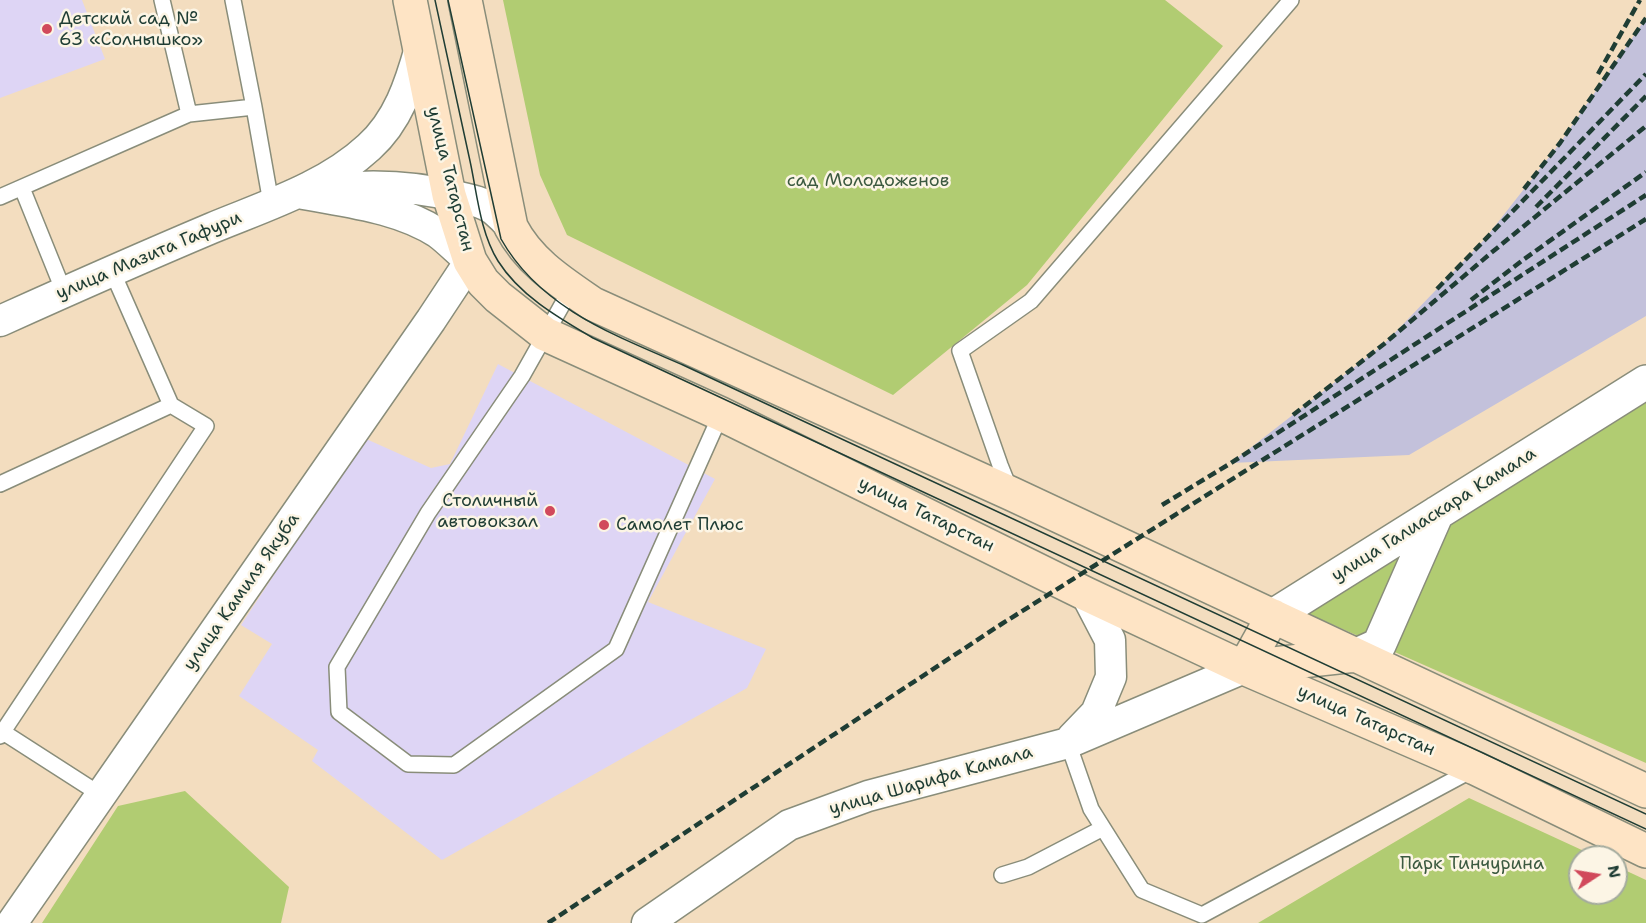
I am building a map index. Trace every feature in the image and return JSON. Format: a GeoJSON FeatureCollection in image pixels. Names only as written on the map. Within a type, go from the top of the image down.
{"type":"FeatureCollection","features":[{"type":"Feature","properties":{"kind":"main road","name":"улица Татарстан"},"geometry":{"type":"LineString","coordinates":[[410,0],[450,195],[470,261],[483,282],[498,297],[545,334],[721,414],[1086,594],[1244,668],[1475,768],[1646,851]]}},
{"type":"Feature","properties":{"kind":"main road"},"geometry":{"type":"LineString","coordinates":[[465,0],[511,227],[531,256],[552,275],[593,304],[1012,494],[1646,790]]}},
{"type":"Feature","properties":{"kind":"main road","name":"улица Галиаскара Камала"},"geometry":{"type":"LineString","coordinates":[[1244,668],[1273,616]]}},
{"type":"Feature","properties":{"kind":"main road"},"geometry":{"type":"LineString","coordinates":[[1244,668],[1357,655]]}},
{"type":"Feature","properties":{"kind":"street","name":"улица Мазита Гафури"},"geometry":{"type":"LineString","coordinates":[[0,321],[112,271],[299,193],[355,159],[385,130],[397,111],[411,80],[420,48]]}},
{"type":"Feature","properties":{"kind":"street","name":"улица Мазита Гафури"},"geometry":{"type":"LineString","coordinates":[[299,193],[372,186],[410,188],[478,202],[493,209],[511,227]]}},
{"type":"Feature","properties":{"kind":"street"},"geometry":{"type":"LineString","coordinates":[[299,193],[376,209],[410,219],[438,233],[470,261]]}},
{"type":"Feature","properties":{"kind":"street","name":"улица Камиля Якуба"},"geometry":{"type":"LineString","coordinates":[[12,923],[470,261]]}},
{"type":"Feature","properties":{"kind":"street","name":"улица Галиаскара Камала"},"geometry":{"type":"LineString","coordinates":[[1273,616],[1646,382]]}},
{"type":"Feature","properties":{"kind":"street"},"geometry":{"type":"LineString","coordinates":[[1357,655],[1379,645],[1437,513]]}},
{"type":"Feature","properties":{"kind":"street"},"geometry":{"type":"LineString","coordinates":[[1068,743],[1096,713],[1111,676],[1110,640],[1086,594]]}},
{"type":"Feature","properties":{"kind":"street","name":"улица Шарифа Камала"},"geometry":{"type":"LineString","coordinates":[[647,923],[789,825],[868,796],[1068,743],[1244,668]]}},
{"type":"Feature","properties":{"kind":"lane"},"geometry":{"type":"LineString","coordinates":[[162,0],[189,114]]}},
{"type":"Feature","properties":{"kind":"lane"},"geometry":{"type":"LineString","coordinates":[[233,0],[271,203]]}},
{"type":"Feature","properties":{"kind":"lane"},"geometry":{"type":"LineString","coordinates":[[1012,494],[960,351],[1031,301],[1292,0]]}},
{"type":"Feature","properties":{"kind":"lane"},"geometry":{"type":"LineString","coordinates":[[0,197],[189,114],[254,106]]}},
{"type":"Feature","properties":{"kind":"lane"},"geometry":{"type":"LineString","coordinates":[[22,188],[64,292]]}},
{"type":"Feature","properties":{"kind":"lane"},"geometry":{"type":"LineString","coordinates":[[101,795],[1,734],[206,426],[171,405],[112,271]]}},
{"type":"Feature","properties":{"kind":"lane"},"geometry":{"type":"LineString","coordinates":[[571,289],[522,376],[428,513],[337,667],[339,712],[408,764],[454,765],[616,649],[721,414]]}},
{"type":"Feature","properties":{"kind":"lane"},"geometry":{"type":"LineString","coordinates":[[0,484],[171,405]]}},
{"type":"Feature","properties":{"kind":"lane"},"geometry":{"type":"LineString","coordinates":[[1068,743],[1091,809],[1142,890],[1202,915],[1475,768]]}},
{"type":"Feature","properties":{"kind":"lane"},"geometry":{"type":"LineString","coordinates":[[1002,875],[1028,867],[1103,828]]}},
{"type":"Feature","properties":{"kind":"shaded area","name":"Детский сад № 63 «Солнышко»"},"geometry":{"type":"Polygon","coordinates":[[[0,0],[82,0],[105,59],[0,98],[0,0]]]}},
{"type":"Feature","properties":{"kind":"shaded area"},"geometry":{"type":"Polygon","coordinates":[[[1646,18],[1646,316],[1409,455],[1231,463],[1384,344],[1484,240],[1560,143],[1646,18]]]}},
{"type":"Feature","properties":{"kind":"shaded area"},"geometry":{"type":"Polygon","coordinates":[[[498,364],[715,479],[648,602],[766,649],[747,688],[442,860],[312,761],[318,750],[239,696],[272,644],[241,625],[364,438],[431,468],[450,464],[498,364]]]}},
{"type":"Feature","properties":{"kind":"green space","name":"сад Молодоженов"},"geometry":{"type":"Polygon","coordinates":[[[503,0],[1165,0],[1223,46],[1027,285],[893,395],[567,235],[540,175],[503,0]]]}},
{"type":"Feature","properties":{"kind":"green space"},"geometry":{"type":"Polygon","coordinates":[[[1646,396],[1646,763],[1304,612],[1646,396]]]}},
{"type":"Feature","properties":{"kind":"green space"},"geometry":{"type":"Polygon","coordinates":[[[185,791],[289,887],[281,923],[42,923],[118,806],[185,791]]]}},
{"type":"Feature","properties":{"kind":"green space","name":"Парк Тинчурина"},"geometry":{"type":"Polygon","coordinates":[[[1469,798],[1571,845],[1568,845],[1568,905],[1628,905],[1628,872],[1646,880],[1646,923],[1258,923],[1469,798]]]}},
{"type":"Feature","properties":{"kind":"tram line"},"geometry":{"type":"LineString","coordinates":[[435,0],[487,238],[507,274],[517,285],[554,314],[593,338],[1646,829]]}},
{"type":"Feature","properties":{"kind":"tram line"},"geometry":{"type":"LineString","coordinates":[[448,0],[501,239],[517,263],[536,284],[581,317],[1646,814]]}},
{"type":"Feature","properties":{"kind":"railway"},"geometry":{"type":"LineString","coordinates":[[1598,74],[1640,0]]}},
{"type":"Feature","properties":{"kind":"railway"},"geometry":{"type":"LineString","coordinates":[[1524,189],[1560,143],[1646,18]]}},
{"type":"Feature","properties":{"kind":"railway"},"geometry":{"type":"LineString","coordinates":[[1437,289],[1646,74]]}},
{"type":"Feature","properties":{"kind":"railway"},"geometry":{"type":"LineString","coordinates":[[1536,207],[1646,96]]}},
{"type":"Feature","properties":{"kind":"railway"},"geometry":{"type":"LineString","coordinates":[[1293,415],[1384,344],[1646,126]]}},
{"type":"Feature","properties":{"kind":"railway"},"geometry":{"type":"LineString","coordinates":[[1471,300],[1646,172]]}},
{"type":"Feature","properties":{"kind":"railway"},"geometry":{"type":"LineString","coordinates":[[1162,505],[1231,463],[1646,195]]}},
{"type":"Feature","properties":{"kind":"railway"},"geometry":{"type":"LineString","coordinates":[[548,923],[1000,625],[1646,219]]}},
{"type":"Feature","properties":{"kind":"place","name":"Детский сад № 63 «Солнышко»"},"geometry":{"type":"Point","coordinates":[47,29]}},
{"type":"Feature","properties":{"kind":"place","name":"Столичный автовокзал"},"geometry":{"type":"Point","coordinates":[550,511]}},
{"type":"Feature","properties":{"kind":"place","name":"Самолет Плюс"},"geometry":{"type":"Point","coordinates":[604,525]}}]}
